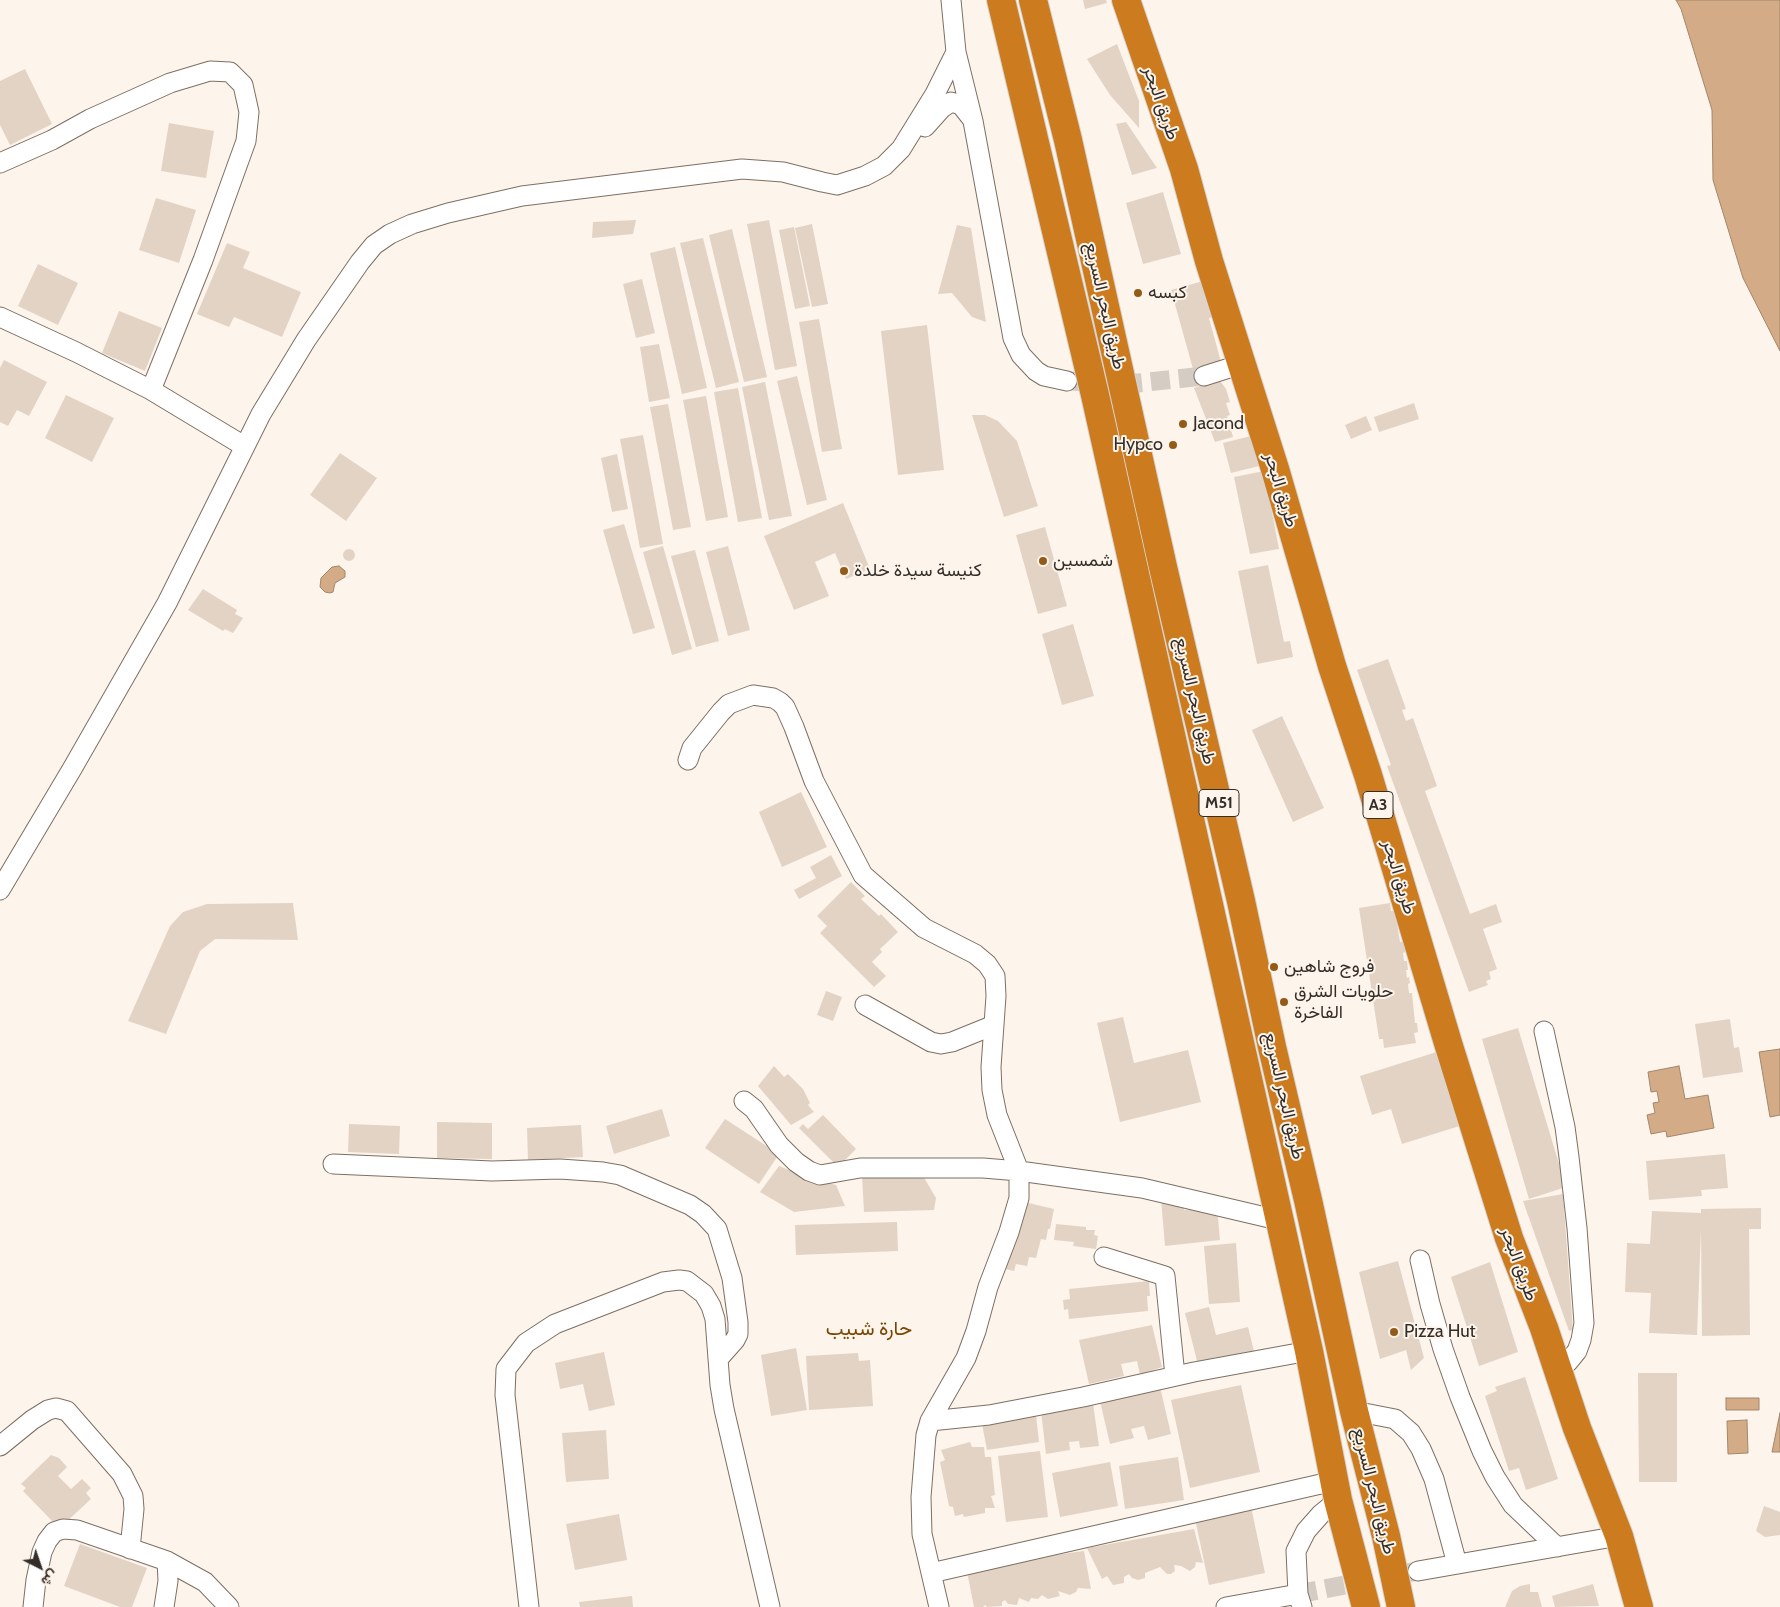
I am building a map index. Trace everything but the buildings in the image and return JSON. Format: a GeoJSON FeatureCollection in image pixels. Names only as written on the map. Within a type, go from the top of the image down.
{"type":"FeatureCollection","features":[{"type":"Feature","properties":{"kind":"highway","name":"طريق البحر السريع"},"geometry":{"type":"LineString","coordinates":[[1001,0],[1095,395],[1309,1352],[1336,1490],[1366,1607]]}},
{"type":"Feature","properties":{"kind":"highway","name":"طريق البحر السريع"},"geometry":{"type":"LineString","coordinates":[[1033,0],[1068,140],[1145,478],[1163,567],[1239,892],[1354,1412],[1386,1536],[1401,1607]]}},
{"type":"Feature","properties":{"kind":"highway","name":"طريق البحر"},"geometry":{"type":"LineString","coordinates":[[1126,0],[1184,169],[1209,261],[1275,469],[1332,666],[1374,793],[1450,1051],[1492,1185],[1509,1238],[1544,1328],[1577,1428],[1619,1536],[1639,1607]]}},
{"type":"Feature","properties":{"kind":"street"},"geometry":{"type":"LineString","coordinates":[[951,0],[956,52],[973,120],[1016,348],[1028,364],[1044,376],[1067,381]]}},
{"type":"Feature","properties":{"kind":"street"},"geometry":{"type":"LineString","coordinates":[[0,890],[72,769],[167,602],[244,446],[285,374],[360,262],[374,245],[390,234],[412,224],[522,196],[742,168],[783,172],[837,185],[866,176],[884,166],[910,137],[935,94],[956,52]]}},
{"type":"Feature","properties":{"kind":"street"},"geometry":{"type":"LineString","coordinates":[[0,163],[170,83],[210,71],[230,72],[243,85],[249,112],[246,141],[203,260],[151,390]]}},
{"type":"Feature","properties":{"kind":"street"},"geometry":{"type":"LineString","coordinates":[[910,137],[921,131],[942,108],[951,102],[961,105],[973,120]]}},
{"type":"Feature","properties":{"kind":"street"},"geometry":{"type":"LineString","coordinates":[[0,316],[151,390],[244,446]]}},
{"type":"Feature","properties":{"kind":"street"},"geometry":{"type":"LineString","coordinates":[[1204,376],[1242,364]]}},
{"type":"Feature","properties":{"kind":"street"},"geometry":{"type":"LineString","coordinates":[[688,760],[692,748],[729,704],[753,695],[772,698],[780,702],[785,707],[794,727],[814,781],[863,875],[924,928],[940,938],[958,944],[976,954],[987,964],[995,976],[996,996],[991,1067],[992,1090],[998,1115],[1019,1171],[1019,1198],[988,1286],[976,1331],[966,1358],[930,1421],[926,1435],[921,1497],[922,1534],[939,1607]]}},
{"type":"Feature","properties":{"kind":"street"},"geometry":{"type":"LineString","coordinates":[[865,1005],[931,1042],[941,1044],[952,1042],[994,1025]]}},
{"type":"Feature","properties":{"kind":"street"},"geometry":{"type":"LineString","coordinates":[[1544,1031],[1566,1137],[1577,1228],[1584,1323],[1577,1352],[1558,1369]]}},
{"type":"Feature","properties":{"kind":"street"},"geometry":{"type":"LineString","coordinates":[[744,1101],[754,1109],[779,1145],[796,1162],[809,1171],[820,1174],[860,1168],[983,1168],[1019,1171],[1142,1188],[1278,1220]]}},
{"type":"Feature","properties":{"kind":"street"},"geometry":{"type":"LineString","coordinates":[[333,1164],[482,1171],[560,1170],[603,1172],[620,1175],[690,1205],[703,1214],[717,1229],[732,1278],[738,1334],[736,1340],[719,1358]]}},
{"type":"Feature","properties":{"kind":"street"},"geometry":{"type":"LineString","coordinates":[[1104,1257],[1165,1276],[1175,1376]]}},
{"type":"Feature","properties":{"kind":"street"},"geometry":{"type":"LineString","coordinates":[[1420,1260],[1443,1349],[1482,1451],[1495,1477],[1513,1505],[1557,1547]]}},
{"type":"Feature","properties":{"kind":"street"},"geometry":{"type":"LineString","coordinates":[[529,1607],[505,1395],[506,1369],[526,1342],[555,1324],[663,1282],[679,1280],[687,1281],[704,1294],[715,1319],[720,1385],[724,1409],[770,1607]]}},
{"type":"Feature","properties":{"kind":"street"},"geometry":{"type":"LineString","coordinates":[[930,1421],[989,1415],[1083,1397],[1175,1376],[1309,1352]]}},
{"type":"Feature","properties":{"kind":"street"},"geometry":{"type":"LineString","coordinates":[[0,1446],[32,1420],[48,1410],[56,1408],[67,1411],[122,1474],[133,1496],[134,1509],[130,1549]]}},
{"type":"Feature","properties":{"kind":"street"},"geometry":{"type":"LineString","coordinates":[[1354,1412],[1395,1418],[1411,1433],[1421,1449],[1434,1479],[1458,1564]]}},
{"type":"Feature","properties":{"kind":"street"},"geometry":{"type":"LineString","coordinates":[[931,1573],[1336,1490]]}},
{"type":"Feature","properties":{"kind":"street"},"geometry":{"type":"LineString","coordinates":[[1226,1607],[1300,1600],[1296,1551],[1306,1531],[1321,1514],[1336,1490]]}},
{"type":"Feature","properties":{"kind":"street"},"geometry":{"type":"LineString","coordinates":[[33,1607],[42,1552],[46,1542],[54,1532],[63,1529],[77,1530],[167,1562],[206,1582],[229,1607]]}},
{"type":"Feature","properties":{"kind":"street"},"geometry":{"type":"LineString","coordinates":[[1418,1571],[1619,1536]]}},
{"type":"Feature","properties":{"kind":"street"},"geometry":{"type":"LineString","coordinates":[[164,1607],[168,1580],[167,1562]]}},
{"type":"Feature","properties":{"kind":"shaded area"},"geometry":{"type":"Polygon","coordinates":[[[1676,0],[1780,0],[1780,351],[1743,278],[1713,180],[1712,110],[1681,9],[1676,0]]]}},
{"type":"Feature","properties":{"kind":"shaded area"},"geometry":{"type":"Polygon","coordinates":[[[339,566],[345,571],[345,577],[335,583],[333,592],[325,592],[320,587],[321,578],[332,567],[339,566]]]}},
{"type":"Feature","properties":{"kind":"shaded area"},"geometry":{"type":"Polygon","coordinates":[[[1780,1049],[1780,1115],[1770,1117],[1759,1052],[1780,1049]]]}},
{"type":"Feature","properties":{"kind":"shaded area"},"geometry":{"type":"Polygon","coordinates":[[[1679,1066],[1685,1099],[1708,1095],[1714,1128],[1667,1137],[1666,1131],[1651,1134],[1647,1115],[1655,1113],[1653,1103],[1659,1102],[1657,1091],[1651,1092],[1648,1072],[1679,1066]]]}},
{"type":"Feature","properties":{"kind":"shaded area"},"geometry":{"type":"Polygon","coordinates":[[[1726,1398],[1759,1398],[1759,1410],[1726,1410],[1726,1398]]]}},
{"type":"Feature","properties":{"kind":"shaded area"},"geometry":{"type":"Polygon","coordinates":[[[1780,1413],[1780,1452],[1772,1452],[1780,1413]]]}},
{"type":"Feature","properties":{"kind":"shaded area"},"geometry":{"type":"Polygon","coordinates":[[[1747,1420],[1748,1453],[1728,1454],[1727,1421],[1747,1420]]]}},
{"type":"Feature","properties":{"kind":"tunnel"},"geometry":{"type":"LineString","coordinates":[[1067,381],[1138,383],[1204,376]]}},
{"type":"Feature","properties":{"kind":"tunnel"},"geometry":{"type":"LineString","coordinates":[[1298,1594],[1418,1571]]}},
{"type":"Feature","properties":{"kind":"place","name":"كبسه"},"geometry":{"type":"Point","coordinates":[1138,293]}},
{"type":"Feature","properties":{"kind":"place","name":"Jacond"},"geometry":{"type":"Point","coordinates":[1183,424]}},
{"type":"Feature","properties":{"kind":"place","name":"Hypco"},"geometry":{"type":"Point","coordinates":[1173,445]}},
{"type":"Feature","properties":{"kind":"place","name":"شمسين"},"geometry":{"type":"Point","coordinates":[1043,561]}},
{"type":"Feature","properties":{"kind":"place","name":"كنيسة سيدة خلدة"},"geometry":{"type":"Point","coordinates":[844,571]}},
{"type":"Feature","properties":{"kind":"place","name":"فروج شاهين"},"geometry":{"type":"Point","coordinates":[1274,967]}},
{"type":"Feature","properties":{"kind":"place","name":"حلويات الشرق الفاخرة"},"geometry":{"type":"Point","coordinates":[1284,1002]}},
{"type":"Feature","properties":{"kind":"place","name":"Pizza Hut"},"geometry":{"type":"Point","coordinates":[1394,1332]}},
{"type":"Feature","properties":{"kind":"district","name":"حارة شبيب"},"geometry":{"type":"Point","coordinates":[869,1329]}}]}
